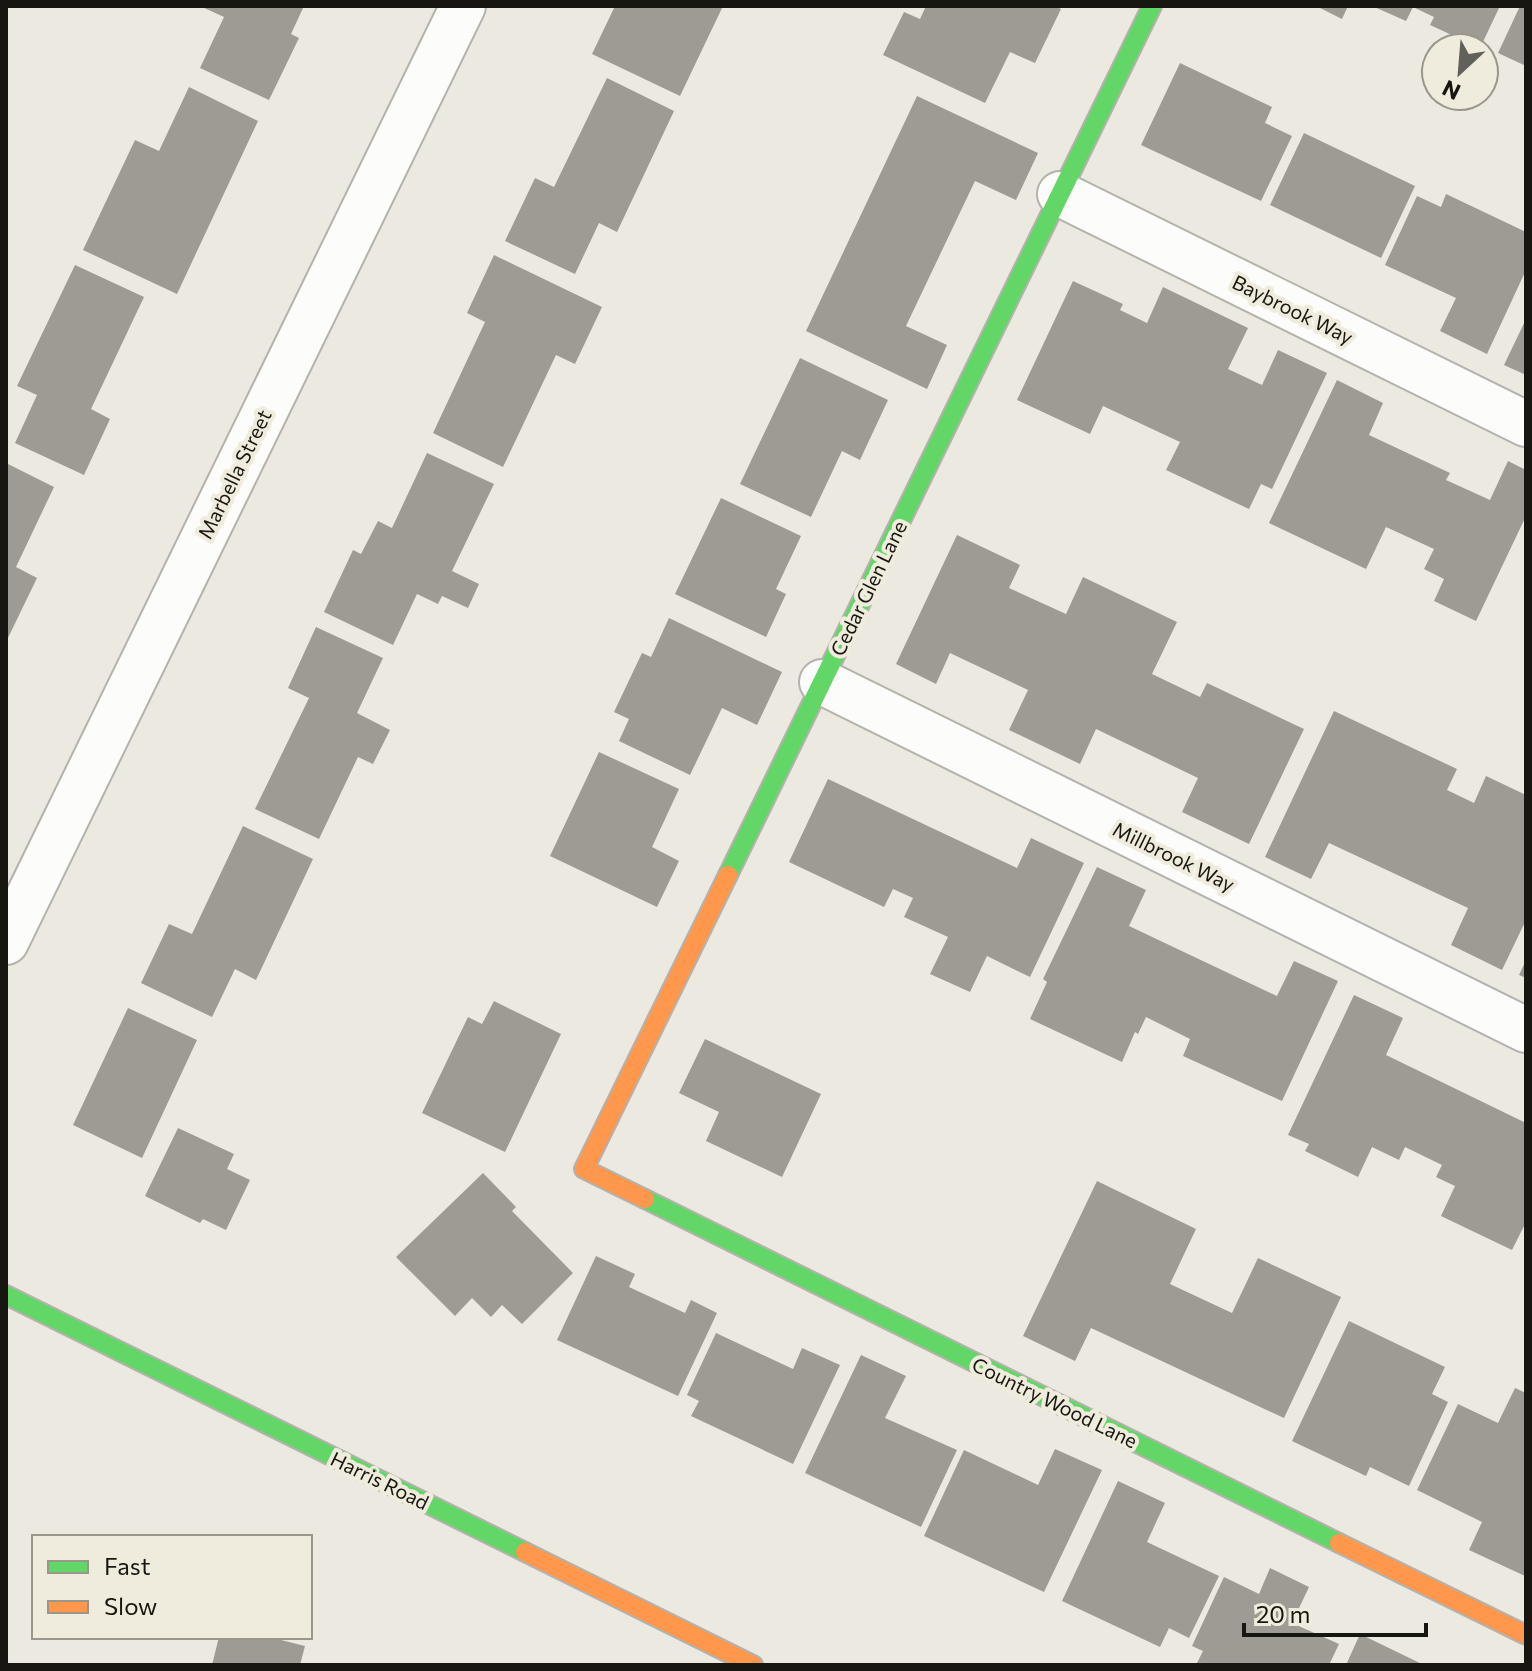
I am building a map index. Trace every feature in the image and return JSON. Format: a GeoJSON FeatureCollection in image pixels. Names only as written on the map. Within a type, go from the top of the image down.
{"type":"FeatureCollection","features":[{"type":"Feature","properties":{"kind":"street","name":"Marbella Street"},"geometry":{"type":"LineString","coordinates":[[6,942],[463,6]]}},
{"type":"Feature","properties":{"kind":"street","name":"Cedar Glen Lane"},"geometry":{"type":"LineString","coordinates":[[584,1169],[1152,6]]}},
{"type":"Feature","properties":{"kind":"street","name":"Baybrook Way"},"geometry":{"type":"LineString","coordinates":[[1060,194],[1526,424]]}},
{"type":"Feature","properties":{"kind":"street","name":"Millbrook Way"},"geometry":{"type":"LineString","coordinates":[[822,682],[1526,1030]]}},
{"type":"Feature","properties":{"kind":"street","name":"Country Wood Lane"},"geometry":{"type":"LineString","coordinates":[[584,1169],[1526,1635]]}},
{"type":"Feature","properties":{"kind":"street","name":"Harris Road"},"geometry":{"type":"LineString","coordinates":[[6,1295],[753,1665]]}},
{"type":"Feature","properties":{"kind":"building"},"geometry":{"type":"Polygon","coordinates":[[[200,6],[304,6],[291,34],[299,38],[269,100],[200,68],[224,17],[200,6]]]}},
{"type":"Feature","properties":{"kind":"building"},"geometry":{"type":"Polygon","coordinates":[[[615,6],[723,6],[680,96],[592,54],[615,6]]]}},
{"type":"Feature","properties":{"kind":"building"},"geometry":{"type":"Polygon","coordinates":[[[926,6],[1055,6],[1061,9],[1035,63],[1010,52],[985,103],[883,55],[904,12],[920,19],[926,6]]]}},
{"type":"Feature","properties":{"kind":"building"},"geometry":{"type":"Polygon","coordinates":[[[1316,6],[1348,6],[1342,19],[1316,6]]]}},
{"type":"Feature","properties":{"kind":"building"},"geometry":{"type":"Polygon","coordinates":[[[1372,6],[1500,6],[1488,32],[1445,32],[1430,25],[1434,17],[1413,7],[1406,21],[1372,6]]]}},
{"type":"Feature","properties":{"kind":"building"},"geometry":{"type":"Polygon","coordinates":[[[1520,6],[1526,6],[1526,66],[1500,54],[1520,6]]]}},
{"type":"Feature","properties":{"kind":"building"},"geometry":{"type":"Polygon","coordinates":[[[1180,63],[1272,107],[1265,123],[1292,136],[1261,201],[1141,145],[1180,63]]]}},
{"type":"Feature","properties":{"kind":"building"},"geometry":{"type":"Polygon","coordinates":[[[607,78],[674,111],[617,232],[599,223],[575,274],[505,241],[535,178],[554,187],[607,78]]]}},
{"type":"Feature","properties":{"kind":"building"},"geometry":{"type":"Polygon","coordinates":[[[189,87],[258,121],[177,294],[83,250],[135,140],[159,151],[189,87]]]}},
{"type":"Feature","properties":{"kind":"building"},"geometry":{"type":"Polygon","coordinates":[[[917,96],[1038,153],[1016,200],[975,181],[906,326],[947,345],[927,389],[806,331],[917,96]]]}},
{"type":"Feature","properties":{"kind":"building"},"geometry":{"type":"Polygon","coordinates":[[[1304,133],[1415,186],[1381,258],[1270,205],[1304,133]]]}},
{"type":"Feature","properties":{"kind":"building"},"geometry":{"type":"Polygon","coordinates":[[[1446,194],[1526,232],[1526,270],[1487,354],[1440,331],[1456,298],[1385,265],[1417,196],[1441,207],[1446,194]]]}},
{"type":"Feature","properties":{"kind":"building"},"geometry":{"type":"Polygon","coordinates":[[[494,255],[602,307],[575,364],[556,355],[503,467],[433,433],[485,322],[467,313],[494,255]]]}},
{"type":"Feature","properties":{"kind":"building"},"geometry":{"type":"Polygon","coordinates":[[[75,265],[144,297],[91,409],[110,419],[84,475],[15,443],[37,395],[17,386],[75,265]]]}},
{"type":"Feature","properties":{"kind":"building"},"geometry":{"type":"Polygon","coordinates":[[[1073,281],[1123,304],[1120,310],[1147,323],[1163,287],[1248,328],[1228,369],[1262,385],[1278,350],[1327,373],[1272,489],[1261,484],[1249,509],[1166,470],[1180,442],[1103,406],[1090,434],[1017,400],[1073,281]]]}},
{"type":"Feature","properties":{"kind":"building"},"geometry":{"type":"Polygon","coordinates":[[[1526,319],[1526,375],[1504,365],[1526,319]]]}},
{"type":"Feature","properties":{"kind":"building"},"geometry":{"type":"Polygon","coordinates":[[[800,358],[888,400],[860,460],[842,451],[811,517],[740,484],[800,358]]]}},
{"type":"Feature","properties":{"kind":"building"},"geometry":{"type":"Polygon","coordinates":[[[1337,380],[1383,403],[1369,435],[1450,473],[1446,480],[1490,500],[1508,461],[1526,470],[1526,516],[1476,621],[1434,601],[1444,579],[1424,569],[1434,549],[1386,527],[1366,569],[1269,523],[1337,380]]]}},
{"type":"Feature","properties":{"kind":"building"},"geometry":{"type":"Polygon","coordinates":[[[427,453],[494,484],[452,571],[479,584],[468,608],[442,596],[438,604],[417,594],[393,645],[324,612],[353,550],[361,554],[378,521],[392,528],[427,453]]]}},
{"type":"Feature","properties":{"kind":"building"},"geometry":{"type":"Polygon","coordinates":[[[6,463],[54,487],[16,567],[37,578],[6,642],[6,463]]]}},
{"type":"Feature","properties":{"kind":"building"},"geometry":{"type":"Polygon","coordinates":[[[721,498],[801,536],[776,589],[786,594],[766,637],[675,594],[721,498]]]}},
{"type":"Feature","properties":{"kind":"building"},"geometry":{"type":"Polygon","coordinates":[[[957,535],[1020,565],[1009,588],[1066,614],[1083,577],[1177,622],[1152,674],[1200,697],[1207,683],[1304,729],[1249,844],[1182,812],[1198,778],[1096,729],[1080,764],[1009,730],[1028,690],[950,653],[936,684],[896,664],[957,535]]]}},
{"type":"Feature","properties":{"kind":"building"},"geometry":{"type":"Polygon","coordinates":[[[669,618],[782,672],[757,725],[722,708],[690,775],[619,741],[629,719],[614,712],[642,653],[651,657],[669,618]]]}},
{"type":"Feature","properties":{"kind":"building"},"geometry":{"type":"Polygon","coordinates":[[[316,627],[383,658],[357,713],[390,730],[373,764],[358,757],[319,839],[255,809],[309,698],[288,688],[316,627]]]}},
{"type":"Feature","properties":{"kind":"building"},"geometry":{"type":"Polygon","coordinates":[[[1334,711],[1457,769],[1447,790],[1474,803],[1486,776],[1526,795],[1526,920],[1502,970],[1451,945],[1468,908],[1329,843],[1311,879],[1265,857],[1334,711]]]}},
{"type":"Feature","properties":{"kind":"building"},"geometry":{"type":"Polygon","coordinates":[[[599,752],[679,789],[652,847],[679,861],[657,907],[550,856],[599,752]]]}},
{"type":"Feature","properties":{"kind":"building"},"geometry":{"type":"Polygon","coordinates":[[[828,779],[1017,868],[1031,838],[1084,863],[1030,977],[987,956],[970,992],[930,974],[948,937],[904,917],[913,898],[893,889],[884,907],[789,862],[828,779]]]}},
{"type":"Feature","properties":{"kind":"building"},"geometry":{"type":"Polygon","coordinates":[[[243,826],[313,859],[256,980],[235,969],[212,1017],[141,983],[169,924],[192,934],[243,826]]]}},
{"type":"Feature","properties":{"kind":"building"},"geometry":{"type":"Polygon","coordinates":[[[1097,867],[1146,890],[1129,926],[1277,996],[1294,961],[1338,981],[1282,1101],[1183,1056],[1190,1039],[1146,1017],[1138,1034],[1135,1032],[1122,1062],[1030,1019],[1047,982],[1043,979],[1097,867]]]}},
{"type":"Feature","properties":{"kind":"building"},"geometry":{"type":"Polygon","coordinates":[[[1526,960],[1526,978],[1519,975],[1526,960]]]}},
{"type":"Feature","properties":{"kind":"building"},"geometry":{"type":"Polygon","coordinates":[[[1354,995],[1403,1018],[1386,1055],[1526,1123],[1526,1222],[1512,1250],[1441,1216],[1455,1186],[1436,1177],[1442,1165],[1405,1147],[1399,1160],[1372,1147],[1358,1177],[1305,1151],[1309,1144],[1288,1135],[1354,995]]]}},
{"type":"Feature","properties":{"kind":"building"},"geometry":{"type":"Polygon","coordinates":[[[494,1001],[561,1034],[505,1152],[422,1113],[468,1017],[482,1024],[494,1001]]]}},
{"type":"Feature","properties":{"kind":"building"},"geometry":{"type":"Polygon","coordinates":[[[128,1008],[197,1040],[142,1158],[73,1125],[128,1008]]]}},
{"type":"Feature","properties":{"kind":"building"},"geometry":{"type":"Polygon","coordinates":[[[705,1039],[821,1094],[782,1177],[706,1141],[719,1112],[679,1093],[705,1039]]]}},
{"type":"Feature","properties":{"kind":"building"},"geometry":{"type":"Polygon","coordinates":[[[178,1128],[234,1154],[227,1169],[250,1180],[226,1230],[203,1219],[200,1223],[145,1196],[178,1128]]]}},
{"type":"Feature","properties":{"kind":"building"},"geometry":{"type":"Polygon","coordinates":[[[483,1173],[516,1207],[512,1211],[573,1273],[522,1324],[502,1305],[491,1317],[472,1298],[455,1316],[396,1257],[483,1173]]]}},
{"type":"Feature","properties":{"kind":"building"},"geometry":{"type":"Polygon","coordinates":[[[1097,1181],[1196,1229],[1170,1284],[1232,1313],[1258,1258],[1341,1297],[1284,1418],[1091,1328],[1075,1361],[1023,1336],[1097,1181]]]}},
{"type":"Feature","properties":{"kind":"building"},"geometry":{"type":"Polygon","coordinates":[[[596,1256],[635,1274],[629,1287],[685,1313],[691,1300],[717,1313],[678,1396],[557,1340],[596,1256]]]}},
{"type":"Feature","properties":{"kind":"building"},"geometry":{"type":"Polygon","coordinates":[[[1349,1321],[1445,1367],[1432,1394],[1448,1402],[1409,1486],[1370,1467],[1366,1476],[1292,1441],[1349,1321]]]}},
{"type":"Feature","properties":{"kind":"building"},"geometry":{"type":"Polygon","coordinates":[[[716,1333],[793,1369],[802,1348],[840,1365],[793,1464],[691,1416],[699,1401],[687,1395],[716,1333]]]}},
{"type":"Feature","properties":{"kind":"building"},"geometry":{"type":"Polygon","coordinates":[[[861,1355],[906,1376],[885,1418],[957,1450],[921,1527],[805,1473],[861,1355]]]}},
{"type":"Feature","properties":{"kind":"building"},"geometry":{"type":"Polygon","coordinates":[[[1515,1388],[1526,1393],[1525,1576],[1469,1550],[1482,1522],[1417,1490],[1458,1404],[1498,1423],[1515,1388]]]}},
{"type":"Feature","properties":{"kind":"building"},"geometry":{"type":"Polygon","coordinates":[[[1055,1449],[1102,1470],[1044,1592],[924,1536],[964,1450],[1038,1485],[1055,1449]]]}},
{"type":"Feature","properties":{"kind":"building"},"geometry":{"type":"Polygon","coordinates":[[[1118,1481],[1165,1503],[1147,1542],[1219,1576],[1189,1638],[1169,1628],[1160,1647],[1062,1601],[1118,1481]]]}},
{"type":"Feature","properties":{"kind":"building"},"geometry":{"type":"Polygon","coordinates":[[[1270,1568],[1309,1587],[1292,1623],[1339,1644],[1329,1665],[1196,1665],[1203,1651],[1192,1646],[1224,1577],[1259,1594],[1270,1568]]]}},
{"type":"Feature","properties":{"kind":"building"},"geometry":{"type":"Polygon","coordinates":[[[1360,1634],[1424,1665],[1346,1665],[1360,1634]]]}},
{"type":"Feature","properties":{"kind":"building"},"geometry":{"type":"Polygon","coordinates":[[[218,1639],[277,1639],[305,1646],[300,1665],[212,1665],[218,1639]]]}},
{"type":"Feature","properties":{"kind":"traffic: fast"},"geometry":{"type":"LineString","coordinates":[[728,875],[1152,6]]}},
{"type":"Feature","properties":{"kind":"traffic: fast"},"geometry":{"type":"LineString","coordinates":[[645,1199],[1339,1543]]}},
{"type":"Feature","properties":{"kind":"traffic: fast"},"geometry":{"type":"LineString","coordinates":[[6,1295],[525,1552]]}},
{"type":"Feature","properties":{"kind":"traffic: slow"},"geometry":{"type":"LineString","coordinates":[[645,1199],[584,1169],[728,875]]}},
{"type":"Feature","properties":{"kind":"traffic: slow"},"geometry":{"type":"LineString","coordinates":[[1339,1543],[1526,1635]]}},
{"type":"Feature","properties":{"kind":"traffic: slow"},"geometry":{"type":"LineString","coordinates":[[525,1552],[753,1665]]}}]}
